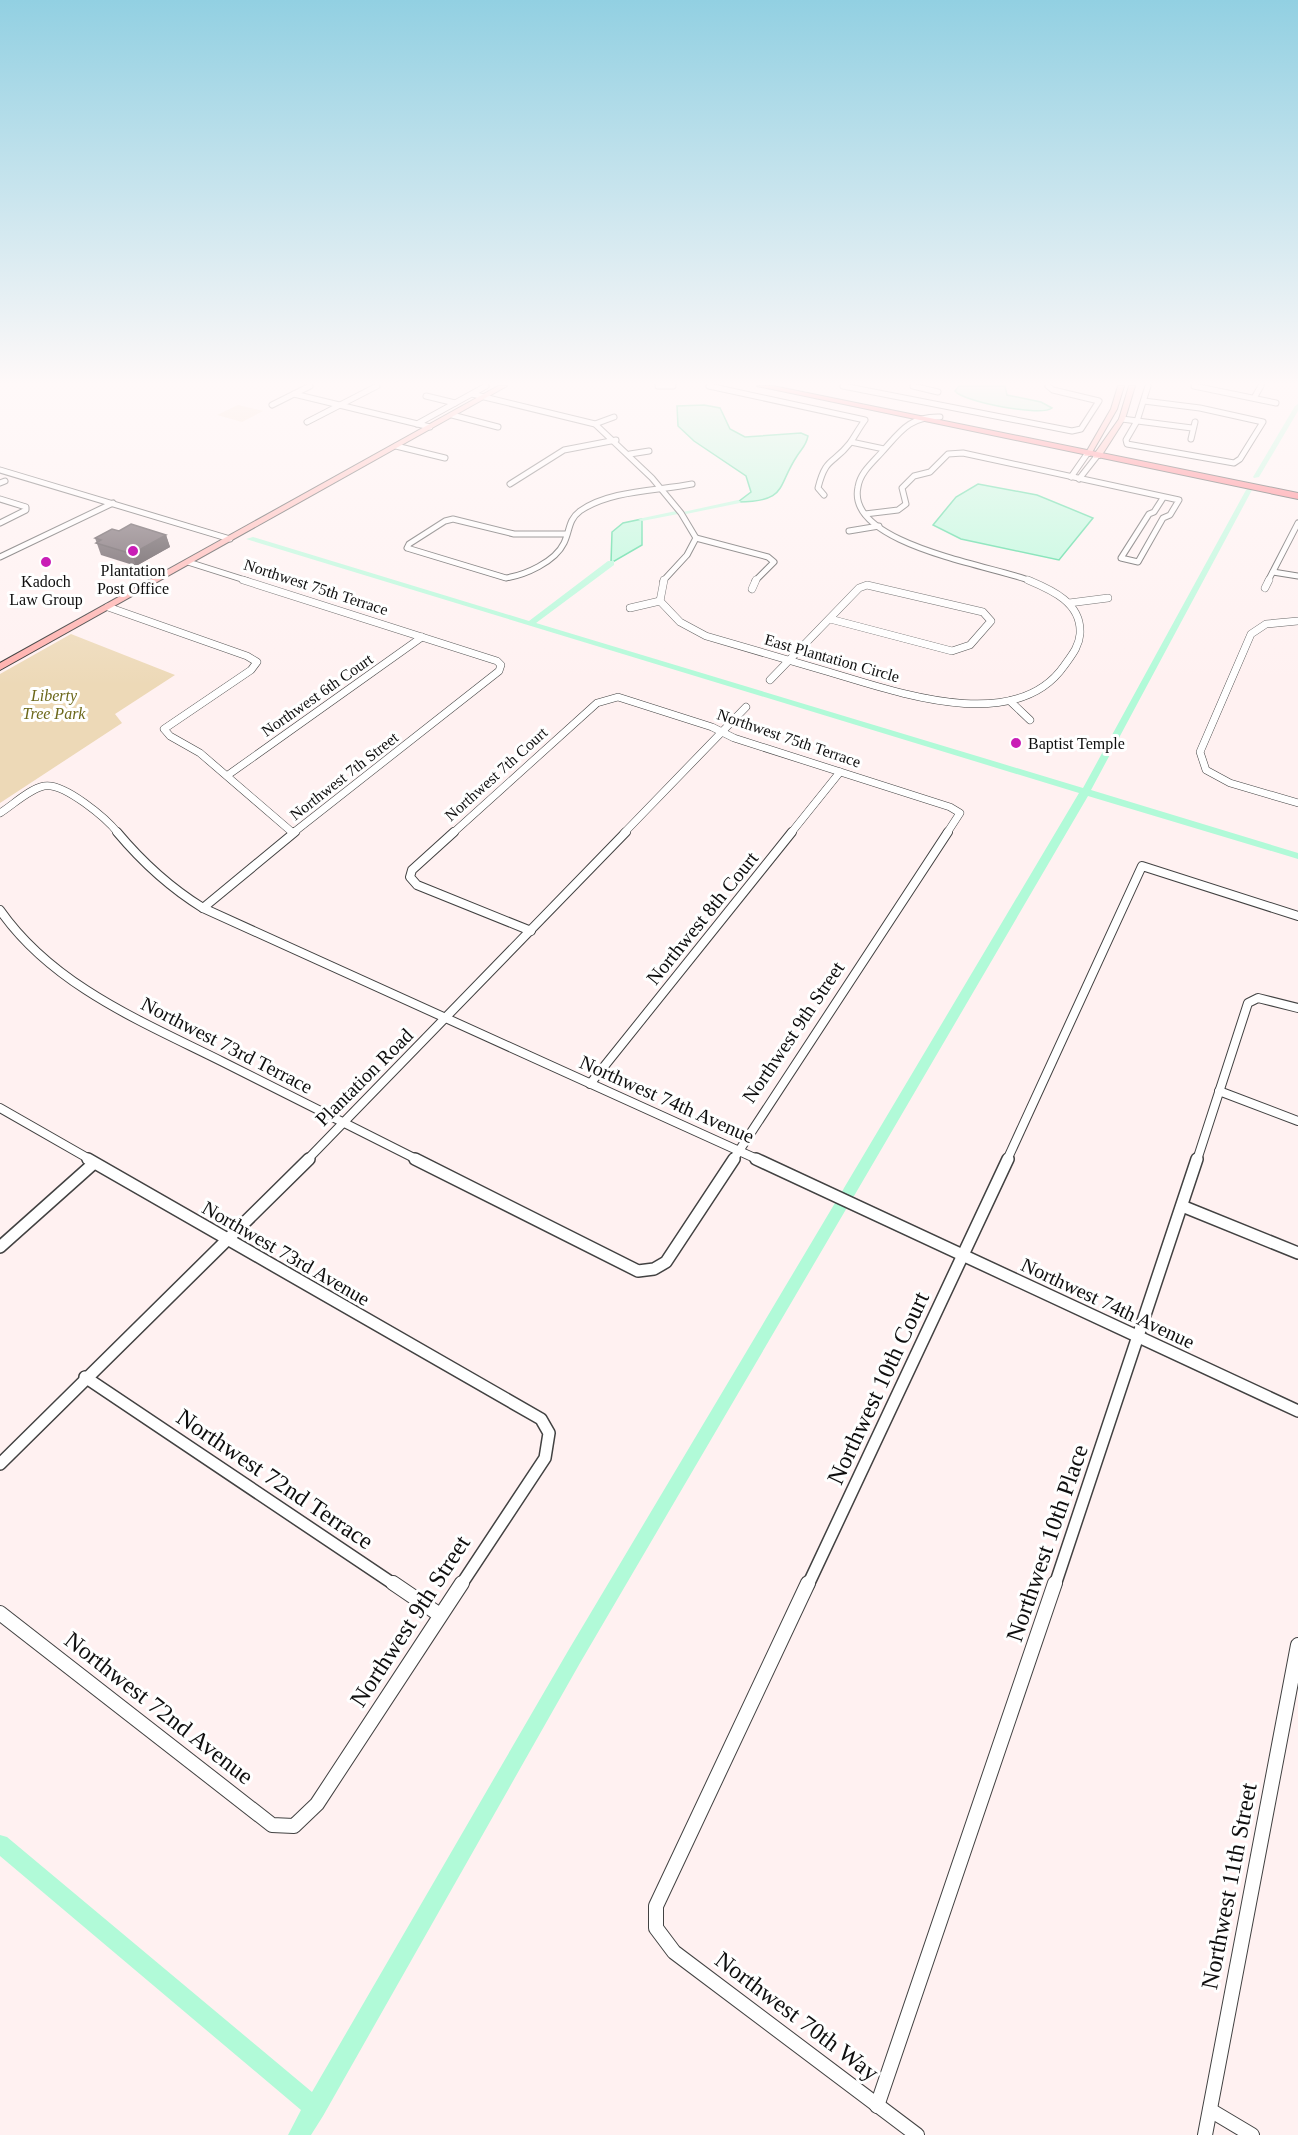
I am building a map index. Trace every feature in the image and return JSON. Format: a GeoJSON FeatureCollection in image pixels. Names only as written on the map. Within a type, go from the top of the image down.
{"type":"FeatureCollection","features":[{"type":"Feature","properties":{"kind":"main road"},"geometry":{"type":"LineString","coordinates":[[1250,486],[1298,496]]}},
{"type":"Feature","properties":{"kind":"main road"},"geometry":{"type":"LineString","coordinates":[[1275,486],[1298,490]]}},
{"type":"Feature","properties":{"kind":"street"},"geometry":{"type":"LineString","coordinates":[[54,486],[230,539]]}},
{"type":"Feature","properties":{"kind":"street"},"geometry":{"type":"LineString","coordinates":[[0,667],[325,486]]}},
{"type":"Feature","properties":{"kind":"street"},"geometry":{"type":"LineString","coordinates":[[630,608],[660,601],[659,589],[664,577],[689,554],[696,538],[690,522],[657,486]]}},
{"type":"Feature","properties":{"kind":"street"},"geometry":{"type":"LineString","coordinates":[[565,534],[514,534],[453,519],[445,521],[409,544],[407,548],[506,578],[515,578],[523,576],[558,551],[564,543],[572,517],[584,508],[605,500],[685,486]]}},
{"type":"Feature","properties":{"kind":"street"},"geometry":{"type":"LineString","coordinates":[[819,486],[824,495]]}},
{"type":"Feature","properties":{"kind":"street"},"geometry":{"type":"LineString","coordinates":[[857,486],[857,499],[865,514],[897,538],[933,553],[1036,582],[1069,603],[1108,598]]}},
{"type":"Feature","properties":{"kind":"street"},"geometry":{"type":"LineString","coordinates":[[865,514],[901,509],[906,504],[902,488],[904,486]]}},
{"type":"Feature","properties":{"kind":"street"},"geometry":{"type":"LineString","coordinates":[[1108,486],[1179,500],[1170,515],[1163,518],[1138,562],[1121,558],[1149,514],[1154,513],[1163,498]]}},
{"type":"Feature","properties":{"kind":"street"},"geometry":{"type":"LineString","coordinates":[[0,499],[26,507],[26,510],[0,523]]}},
{"type":"Feature","properties":{"kind":"street"},"geometry":{"type":"LineString","coordinates":[[0,557],[113,503]]}},
{"type":"Feature","properties":{"kind":"street"},"geometry":{"type":"LineString","coordinates":[[1264,588],[1298,523]]}},
{"type":"Feature","properties":{"kind":"street"},"geometry":{"type":"LineString","coordinates":[[849,531],[879,526]]}},
{"type":"Feature","properties":{"kind":"street"},"geometry":{"type":"LineString","coordinates":[[696,538],[768,557],[774,562],[752,584],[752,589]]}},
{"type":"Feature","properties":{"kind":"street","name":"Northwest 75th Terrace"},"geometry":{"type":"LineString","coordinates":[[188,562],[497,661],[501,665]]}},
{"type":"Feature","properties":{"kind":"street"},"geometry":{"type":"LineString","coordinates":[[1273,573],[1298,576]]}},
{"type":"Feature","properties":{"kind":"street"},"geometry":{"type":"LineString","coordinates":[[770,680],[859,588],[867,585],[877,585],[983,612],[991,621],[970,647],[964,651],[952,651],[830,619]]}},
{"type":"Feature","properties":{"kind":"street","name":"East Plantation Circle"},"geometry":{"type":"LineString","coordinates":[[660,601],[669,614],[689,628],[789,660],[932,700],[954,704],[982,704],[1010,700],[1043,688],[1057,677],[1079,642],[1081,630],[1078,618],[1069,603]]}},
{"type":"Feature","properties":{"kind":"street"},"geometry":{"type":"LineString","coordinates":[[108,607],[257,662],[251,670],[164,729],[228,775],[293,833]]}},
{"type":"Feature","properties":{"kind":"street"},"geometry":{"type":"LineString","coordinates":[[1298,621],[1283,621],[1257,626],[1251,634],[1200,752],[1206,770],[1230,783],[1298,802]]}},
{"type":"Feature","properties":{"kind":"street","name":"Northwest 6th Court"},"geometry":{"type":"LineString","coordinates":[[228,775],[422,637]]}},
{"type":"Feature","properties":{"kind":"street","name":"Northwest 7th Street"},"geometry":{"type":"LineString","coordinates":[[203,908],[293,833],[499,671],[501,665]]}},
{"type":"Feature","properties":{"kind":"street","name":"Northwest 75th Terrace"},"geometry":{"type":"LineString","coordinates":[[607,698],[618,698],[950,807],[960,813]]}},
{"type":"Feature","properties":{"kind":"street","name":"Northwest 7th Court"},"geometry":{"type":"LineString","coordinates":[[531,932],[417,885],[410,877],[412,870],[597,703],[607,698]]}},
{"type":"Feature","properties":{"kind":"street"},"geometry":{"type":"LineString","coordinates":[[1010,700],[1030,720]]}},
{"type":"Feature","properties":{"kind":"street","name":"Plantation Road"},"geometry":{"type":"LineString","coordinates":[[0,1464],[343,1125],[746,707]]}},
{"type":"Feature","properties":{"kind":"street","name":"Northwest 8th Court"},"geometry":{"type":"LineString","coordinates":[[590,1084],[840,772]]}},
{"type":"Feature","properties":{"kind":"street","name":"Northwest 74th Avenue"},"geometry":{"type":"LineString","coordinates":[[0,813],[45,786],[54,787],[89,806],[109,822],[143,863],[177,892],[203,908],[964,1254],[1298,1411]]}},
{"type":"Feature","properties":{"kind":"street","name":"Northwest 9th Street"},"geometry":{"type":"LineString","coordinates":[[654,1269],[666,1262],[737,1150],[960,813]]}},
{"type":"Feature","properties":{"kind":"street","name":"Northwest 10th Court"},"geometry":{"type":"LineString","coordinates":[[656,1928],[656,1906],[964,1254],[1142,866],[1298,916]]}},
{"type":"Feature","properties":{"kind":"street","name":"Northwest 73rd Terrace"},"geometry":{"type":"LineString","coordinates":[[0,910],[8,924],[57,972],[121,1011],[343,1125],[638,1271],[654,1269]]}},
{"type":"Feature","properties":{"kind":"street","name":"Northwest 10th Place"},"geometry":{"type":"LineString","coordinates":[[877,2106],[1139,1338],[1248,1003],[1258,998],[1298,1008]]}},
{"type":"Feature","properties":{"kind":"street"},"geometry":{"type":"LineString","coordinates":[[1219,1091],[1298,1120]]}},
{"type":"Feature","properties":{"kind":"street","name":"Northwest 73rd Avenue"},"geometry":{"type":"LineString","coordinates":[[0,1108],[93,1164],[541,1419],[549,1433]]}},
{"type":"Feature","properties":{"kind":"street"},"geometry":{"type":"LineString","coordinates":[[0,1247],[93,1164]]}},
{"type":"Feature","properties":{"kind":"street"},"geometry":{"type":"LineString","coordinates":[[1182,1206],[1298,1253]]}},
{"type":"Feature","properties":{"kind":"street","name":"Northwest 72nd Terrace"},"geometry":{"type":"LineString","coordinates":[[86,1377],[440,1615]]}},
{"type":"Feature","properties":{"kind":"street","name":"Northwest 9th Street"},"geometry":{"type":"LineString","coordinates":[[294,1826],[317,1804],[545,1458],[549,1433]]}},
{"type":"Feature","properties":{"kind":"street","name":"Northwest 72nd Avenue"},"geometry":{"type":"LineString","coordinates":[[0,1613],[272,1825],[294,1826]]}},
{"type":"Feature","properties":{"kind":"street","name":"Northwest 11th Street"},"geometry":{"type":"LineString","coordinates":[[1205,2135],[1298,1645]]}},
{"type":"Feature","properties":{"kind":"street","name":"Northwest 70th Way"},"geometry":{"type":"LineString","coordinates":[[656,1928],[674,1952],[917,2135]]}},
{"type":"Feature","properties":{"kind":"street"},"geometry":{"type":"LineString","coordinates":[[1210,2110],[1252,2135]]}},
{"type":"Feature","properties":{"kind":"green space","name":"Liberty Tree Park"},"geometry":{"type":"Polygon","coordinates":[[[71,634],[175,675],[115,714],[122,723],[0,803],[0,674],[71,634]]]}},
{"type":"Feature","properties":{"kind":"shaded area"},"geometry":{"type":"Polygon","coordinates":[[[749,486],[781,486],[778,491],[765,499],[738,502],[751,492],[749,486]]]}},
{"type":"Feature","properties":{"kind":"shaded area"},"geometry":{"type":"Polygon","coordinates":[[[975,486],[987,486],[1037,495],[1093,518],[1059,560],[961,539],[933,525],[956,497],[975,486]]]}},
{"type":"Feature","properties":{"kind":"shaded area"},"geometry":{"type":"Polygon","coordinates":[[[642,519],[642,545],[611,563],[612,532],[623,523],[642,519]]]}},
{"type":"Feature","properties":{"kind":"building"},"geometry":{"type":"Polygon","coordinates":[[[131,524],[166,535],[132,554],[96,543],[101,540],[95,538],[112,529],[119,531],[131,524]]]}},
{"type":"Feature","properties":{"kind":"waterway"},"geometry":{"type":"LineString","coordinates":[[1085,792],[1249,490]]}},
{"type":"Feature","properties":{"kind":"waterway"},"geometry":{"type":"LineString","coordinates":[[686,512],[738,502]]}},
{"type":"Feature","properties":{"kind":"waterway"},"geometry":{"type":"LineString","coordinates":[[642,519],[676,513]]}},
{"type":"Feature","properties":{"kind":"waterway"},"geometry":{"type":"LineString","coordinates":[[250,539],[1085,792]]}},
{"type":"Feature","properties":{"kind":"waterway"},"geometry":{"type":"LineString","coordinates":[[531,623],[611,563]]}},
{"type":"Feature","properties":{"kind":"waterway"},"geometry":{"type":"LineString","coordinates":[[849,1192],[1085,792]]}},
{"type":"Feature","properties":{"kind":"waterway"},"geometry":{"type":"LineString","coordinates":[[1085,792],[1298,856]]}},
{"type":"Feature","properties":{"kind":"waterway"},"geometry":{"type":"LineString","coordinates":[[315,2108],[574,1657],[840,1207]]}},
{"type":"Feature","properties":{"kind":"waterway"},"geometry":{"type":"LineString","coordinates":[[0,1844],[315,2108]]}},
{"type":"Feature","properties":{"kind":"waterway"},"geometry":{"type":"LineString","coordinates":[[299,2135],[315,2108]]}},
{"type":"Feature","properties":{"kind":"place","name":"Plantation Post Office"},"geometry":{"type":"Point","coordinates":[133,551]}},
{"type":"Feature","properties":{"kind":"place","name":"Kadoch Law Group"},"geometry":{"type":"Point","coordinates":[46,562]}},
{"type":"Feature","properties":{"kind":"place","name":"Baptist Temple"},"geometry":{"type":"Point","coordinates":[1016,743]}}]}
